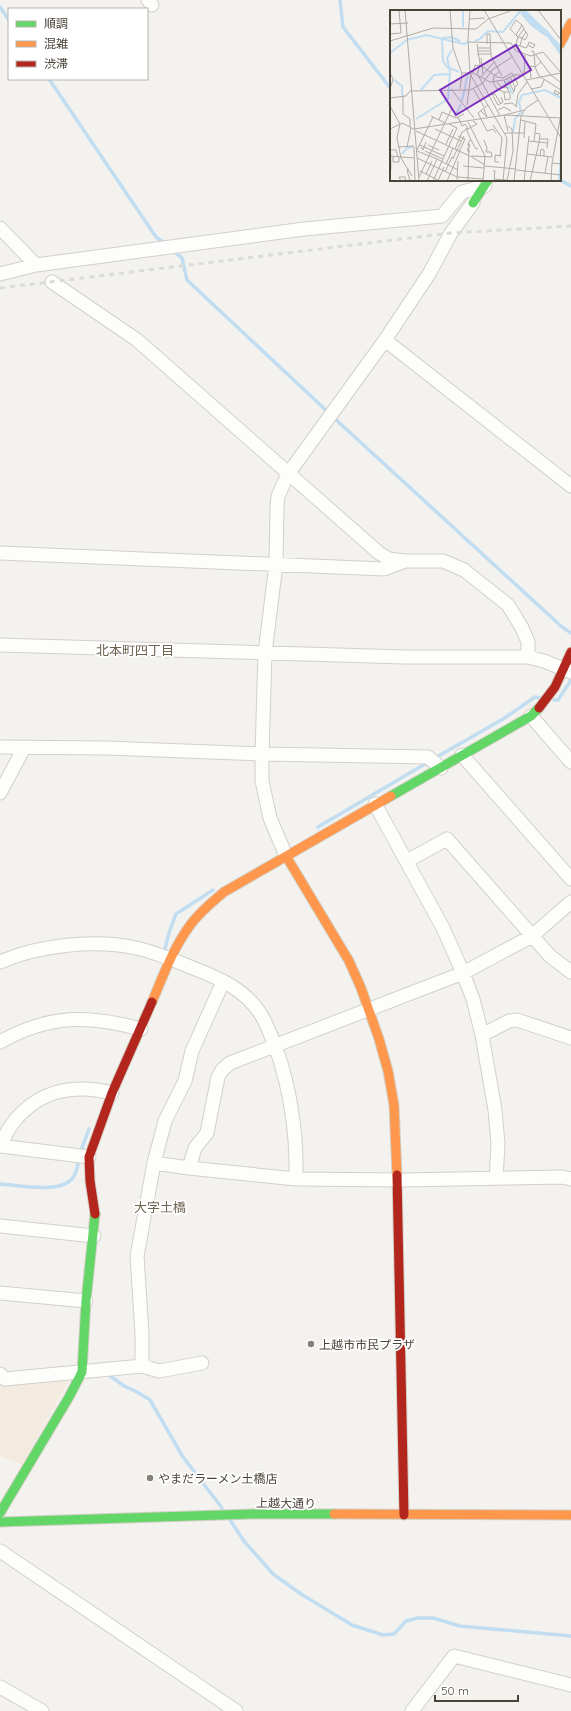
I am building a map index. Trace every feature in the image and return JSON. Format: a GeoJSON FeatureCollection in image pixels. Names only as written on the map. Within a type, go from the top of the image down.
{"type":"FeatureCollection","features":[{"type":"Feature","properties":{"kind":"street"},"geometry":{"type":"LineString","coordinates":[[561,42],[571,23]]}},
{"type":"Feature","properties":{"kind":"street"},"geometry":{"type":"LineString","coordinates":[[404,1515],[394,1105],[388,1071],[369,1009],[349,961],[286,856],[270,818],[262,781],[265,653],[276,564],[278,496],[288,474],[385,340],[429,274],[451,233],[487,183]]}},
{"type":"Feature","properties":{"kind":"street"},"geometry":{"type":"LineString","coordinates":[[0,274],[36,265],[304,229],[442,216],[462,192],[487,183]]}},
{"type":"Feature","properties":{"kind":"street"},"geometry":{"type":"LineString","coordinates":[[0,228],[36,265]]}},
{"type":"Feature","properties":{"kind":"street"},"geometry":{"type":"LineString","coordinates":[[52,282],[137,340],[288,474],[380,553],[389,559],[405,561],[443,561],[464,570],[508,605],[522,628],[528,642],[528,657]]}},
{"type":"Feature","properties":{"kind":"street"},"geometry":{"type":"LineString","coordinates":[[385,340],[571,486]]}},
{"type":"Feature","properties":{"kind":"street"},"geometry":{"type":"LineString","coordinates":[[0,553],[384,569],[405,561]]}},
{"type":"Feature","properties":{"kind":"street"},"geometry":{"type":"LineString","coordinates":[[0,645],[405,657],[528,657],[544,661],[568,671]]}},
{"type":"Feature","properties":{"kind":"street"},"geometry":{"type":"LineString","coordinates":[[0,1513],[69,1397],[82,1372],[86,1301],[94,1236],[95,1211],[90,1181],[90,1157],[112,1093],[170,959],[190,925],[212,901],[224,892],[375,804],[531,716],[545,702],[568,671],[571,652]]}},
{"type":"Feature","properties":{"kind":"street"},"geometry":{"type":"LineString","coordinates":[[531,716],[571,762]]}},
{"type":"Feature","properties":{"kind":"street"},"geometry":{"type":"LineString","coordinates":[[0,747],[107,748],[262,754],[428,757],[441,768]]}},
{"type":"Feature","properties":{"kind":"street"},"geometry":{"type":"LineString","coordinates":[[0,792],[24,748]]}},
{"type":"Feature","properties":{"kind":"street"},"geometry":{"type":"LineString","coordinates":[[462,755],[571,879]]}},
{"type":"Feature","properties":{"kind":"street"},"geometry":{"type":"LineString","coordinates":[[375,804],[443,928],[473,999],[482,1035],[496,1110],[498,1144],[496,1178]]}},
{"type":"Feature","properties":{"kind":"street"},"geometry":{"type":"LineString","coordinates":[[407,861],[447,839],[550,956],[571,972]]}},
{"type":"Feature","properties":{"kind":"street"},"geometry":{"type":"LineString","coordinates":[[189,1168],[195,1148],[207,1134],[218,1078],[222,1070],[230,1063],[463,973],[532,936],[571,902]]}},
{"type":"Feature","properties":{"kind":"street"},"geometry":{"type":"LineString","coordinates":[[0,962],[26,953],[50,948],[96,944],[117,944],[138,948],[170,959],[236,988],[250,1000],[268,1027],[275,1046],[290,1095],[296,1138],[296,1179]]}},
{"type":"Feature","properties":{"kind":"street"},"geometry":{"type":"LineString","coordinates":[[142,1366],[142,1334],[137,1256],[154,1163],[165,1121],[185,1081],[192,1051],[223,982]]}},
{"type":"Feature","properties":{"kind":"street"},"geometry":{"type":"LineString","coordinates":[[0,1042],[28,1028],[64,1020],[99,1020],[141,1029]]}},
{"type":"Feature","properties":{"kind":"street"},"geometry":{"type":"LineString","coordinates":[[482,1035],[509,1021],[517,1020],[571,1038]]}},
{"type":"Feature","properties":{"kind":"street"},"geometry":{"type":"LineString","coordinates":[[90,1157],[1,1146],[3,1137],[8,1129],[26,1108],[50,1094],[79,1088],[94,1089],[112,1093]]}},
{"type":"Feature","properties":{"kind":"street"},"geometry":{"type":"LineString","coordinates":[[154,1163],[296,1179],[396,1180],[562,1177],[571,1179]]}},
{"type":"Feature","properties":{"kind":"street"},"geometry":{"type":"LineString","coordinates":[[0,1226],[94,1236]]}},
{"type":"Feature","properties":{"kind":"street"},"geometry":{"type":"LineString","coordinates":[[0,1293],[86,1301]]}},
{"type":"Feature","properties":{"kind":"street"},"geometry":{"type":"LineString","coordinates":[[0,1374],[5,1379],[142,1366],[159,1371],[202,1363]]}},
{"type":"Feature","properties":{"kind":"street","name":"上越大通り"},"geometry":{"type":"LineString","coordinates":[[0,1522],[253,1514],[571,1515]]}},
{"type":"Feature","properties":{"kind":"street"},"geometry":{"type":"LineString","coordinates":[[0,1551],[236,1711]]}},
{"type":"Feature","properties":{"kind":"street"},"geometry":{"type":"LineString","coordinates":[[412,1711],[454,1656],[571,1685]]}},
{"type":"Feature","properties":{"kind":"street"},"geometry":{"type":"LineString","coordinates":[[0,1687],[42,1711]]}},
{"type":"Feature","properties":{"kind":"shaded area"},"geometry":{"type":"Polygon","coordinates":[[[71,1377],[22,1465],[0,1456],[0,1383],[71,1377]]]}},
{"type":"Feature","properties":{"kind":"waterway"},"geometry":{"type":"LineString","coordinates":[[340,0],[343,27],[390,88]]}},
{"type":"Feature","properties":{"kind":"waterway"},"geometry":{"type":"LineString","coordinates":[[0,7],[8,19]]}},
{"type":"Feature","properties":{"kind":"waterway"},"geometry":{"type":"LineString","coordinates":[[50,80],[156,237],[164,243]]}},
{"type":"Feature","properties":{"kind":"waterway"},"geometry":{"type":"LineString","coordinates":[[561,181],[571,186]]}},
{"type":"Feature","properties":{"kind":"waterway"},"geometry":{"type":"LineString","coordinates":[[172,250],[182,258],[187,280],[329,413]]}},
{"type":"Feature","properties":{"kind":"waterway"},"geometry":{"type":"LineString","coordinates":[[333,417],[562,627],[571,633]]}},
{"type":"Feature","properties":{"kind":"waterway"},"geometry":{"type":"LineString","coordinates":[[554,700],[558,700],[571,680]]}},
{"type":"Feature","properties":{"kind":"waterway"},"geometry":{"type":"LineString","coordinates":[[435,758],[503,719],[535,697],[540,698]]}},
{"type":"Feature","properties":{"kind":"waterway"},"geometry":{"type":"LineString","coordinates":[[318,827],[430,761]]}},
{"type":"Feature","properties":{"kind":"waterway"},"geometry":{"type":"LineString","coordinates":[[164,952],[176,914],[213,890]]}},
{"type":"Feature","properties":{"kind":"waterway"},"geometry":{"type":"LineString","coordinates":[[80,1153],[89,1129]]}},
{"type":"Feature","properties":{"kind":"waterway"},"geometry":{"type":"LineString","coordinates":[[0,1184],[41,1188],[62,1185],[70,1181],[75,1174],[79,1159]]}},
{"type":"Feature","properties":{"kind":"waterway"},"geometry":{"type":"LineString","coordinates":[[106,1373],[124,1386],[150,1400],[183,1457],[222,1508]]}},
{"type":"Feature","properties":{"kind":"waterway"},"geometry":{"type":"LineString","coordinates":[[230,1520],[244,1541],[273,1574],[301,1594],[352,1625],[383,1635],[394,1634],[406,1621],[418,1618],[433,1618],[460,1626],[571,1636]]}},
{"type":"Feature","properties":{"kind":"railway"},"geometry":{"type":"LineString","coordinates":[[0,288],[451,233],[571,226]]}},
{"type":"Feature","properties":{"kind":"traffic: fast"},"geometry":{"type":"LineString","coordinates":[[473,203],[487,181]]}},
{"type":"Feature","properties":{"kind":"traffic: fast"},"geometry":{"type":"LineString","coordinates":[[391,796],[531,716],[539,708]]}},
{"type":"Feature","properties":{"kind":"traffic: fast"},"geometry":{"type":"LineString","coordinates":[[0,1513],[69,1397],[82,1372],[86,1301],[95,1214]]}},
{"type":"Feature","properties":{"kind":"traffic: fast"},"geometry":{"type":"LineString","coordinates":[[0,1522],[253,1514],[334,1514]]}},
{"type":"Feature","properties":{"kind":"traffic: slow"},"geometry":{"type":"LineString","coordinates":[[561,42],[571,23]]}},
{"type":"Feature","properties":{"kind":"traffic: slow"},"geometry":{"type":"LineString","coordinates":[[152,1002],[179,943],[191,924],[206,907],[224,892],[391,796]]}},
{"type":"Feature","properties":{"kind":"traffic: slow"},"geometry":{"type":"LineString","coordinates":[[286,856],[349,961],[361,988],[379,1039],[388,1071],[394,1105],[397,1175]]}},
{"type":"Feature","properties":{"kind":"traffic: slow"},"geometry":{"type":"LineString","coordinates":[[334,1514],[571,1515]]}},
{"type":"Feature","properties":{"kind":"traffic: jam"},"geometry":{"type":"LineString","coordinates":[[539,708],[555,687],[571,652]]}},
{"type":"Feature","properties":{"kind":"traffic: jam"},"geometry":{"type":"LineString","coordinates":[[95,1214],[90,1181],[89,1157],[112,1093],[152,1002]]}},
{"type":"Feature","properties":{"kind":"traffic: jam"},"geometry":{"type":"LineString","coordinates":[[397,1175],[404,1515]]}},
{"type":"Feature","properties":{"kind":"place","name":"上越市市民プラザ"},"geometry":{"type":"Point","coordinates":[311,1344]}},
{"type":"Feature","properties":{"kind":"place","name":"やまだラーメン土橋店"},"geometry":{"type":"Point","coordinates":[150,1478]}},
{"type":"Feature","properties":{"kind":"district","name":"北本町四丁目"},"geometry":{"type":"Point","coordinates":[135,650]}},
{"type":"Feature","properties":{"kind":"district","name":"大字土橋"},"geometry":{"type":"Point","coordinates":[160,1207]}}]}
